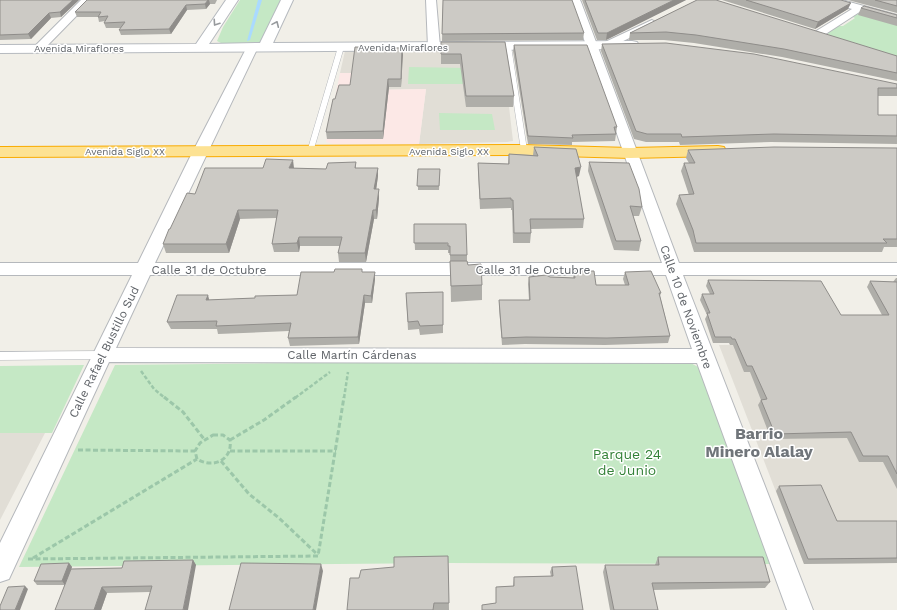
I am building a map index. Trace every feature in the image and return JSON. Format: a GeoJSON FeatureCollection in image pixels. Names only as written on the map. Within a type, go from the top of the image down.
{"type":"FeatureCollection","features":[{"type":"Feature","properties":{"kind":"highway","name":"Avenida Siglo XX"},"geometry":{"type":"LineString","coordinates":[[0,160],[310,152],[524,150],[631,157]]}},
{"type":"Feature","properties":{"kind":"highway","name":"Avenida Siglo XX"},"geometry":{"type":"LineString","coordinates":[[0,152],[198,155],[631,157],[733,155]]}},
{"type":"Feature","properties":{"kind":"street"},"geometry":{"type":"LineString","coordinates":[[39,48],[87,0]]}},
{"type":"Feature","properties":{"kind":"street"},"geometry":{"type":"LineString","coordinates":[[200,47],[232,0]]}},
{"type":"Feature","properties":{"kind":"street"},"geometry":{"type":"LineString","coordinates":[[259,47],[287,0]]}},
{"type":"Feature","properties":{"kind":"street"},"geometry":{"type":"LineString","coordinates":[[431,0],[434,47]]}},
{"type":"Feature","properties":{"kind":"street"},"geometry":{"type":"LineString","coordinates":[[831,0],[897,18]]}},
{"type":"Feature","properties":{"kind":"street","name":"Calle 10 de Noviembre"},"geometry":{"type":"LineString","coordinates":[[576,2],[704,356],[800,610]]}},
{"type":"Feature","properties":{"kind":"street"},"geometry":{"type":"LineString","coordinates":[[832,40],[813,34],[860,8]]}},
{"type":"Feature","properties":{"kind":"street"},"geometry":{"type":"LineString","coordinates":[[607,45],[662,18]]}},
{"type":"Feature","properties":{"kind":"street","name":"Avenida Miraflores"},"geometry":{"type":"LineString","coordinates":[[0,49],[643,45]]}},
{"type":"Feature","properties":{"kind":"street","name":"Calle Rafael Bustillo Sud"},"geometry":{"type":"LineString","coordinates":[[3,565],[198,155],[259,47]]}},
{"type":"Feature","properties":{"kind":"street"},"geometry":{"type":"LineString","coordinates":[[0,55],[17,48]]}},
{"type":"Feature","properties":{"kind":"street","name":"Calle 31 de Octubre"},"geometry":{"type":"LineString","coordinates":[[0,270],[897,269]]}},
{"type":"Feature","properties":{"kind":"street","name":"Calle Martín Cárdenas"},"geometry":{"type":"LineString","coordinates":[[102,355],[350,359],[704,356]]}},
{"type":"Feature","properties":{"kind":"lane"},"geometry":{"type":"LineString","coordinates":[[508,46],[524,150]]}},
{"type":"Feature","properties":{"kind":"lane"},"geometry":{"type":"LineString","coordinates":[[310,152],[341,47]]}},
{"type":"Feature","properties":{"kind":"lane","name":"Calle Martín Cárdenas"},"geometry":{"type":"LineString","coordinates":[[0,356],[102,355]]}},
{"type":"Feature","properties":{"kind":"path"},"geometry":{"type":"LineString","coordinates":[[230,440],[264,420],[350,359]]}},
{"type":"Feature","properties":{"kind":"path"},"geometry":{"type":"LineString","coordinates":[[318,556],[350,359]]}},
{"type":"Feature","properties":{"kind":"path"},"geometry":{"type":"LineString","coordinates":[[138,367],[154,389],[183,412],[204,439]]}},
{"type":"Feature","properties":{"kind":"path"},"geometry":{"type":"LineString","coordinates":[[223,435],[230,440],[230,451],[221,461],[205,464],[197,459],[195,451],[204,439],[223,435]]}},
{"type":"Feature","properties":{"kind":"path"},"geometry":{"type":"LineString","coordinates":[[57,450],[195,451]]}},
{"type":"Feature","properties":{"kind":"path"},"geometry":{"type":"LineString","coordinates":[[230,451],[336,451]]}},
{"type":"Feature","properties":{"kind":"path"},"geometry":{"type":"LineString","coordinates":[[32,559],[197,459]]}},
{"type":"Feature","properties":{"kind":"path"},"geometry":{"type":"LineString","coordinates":[[221,461],[249,494],[279,518],[318,556]]}},
{"type":"Feature","properties":{"kind":"path"},"geometry":{"type":"LineString","coordinates":[[3,565],[32,559],[318,556]]}},
{"type":"Feature","properties":{"kind":"shaded area"},"geometry":{"type":"Polygon","coordinates":[[[345,51],[494,51],[503,55],[513,141],[419,144],[426,89],[369,90],[372,73],[340,73],[345,51]]]}},
{"type":"Feature","properties":{"kind":"shaded area"},"geometry":{"type":"Polygon","coordinates":[[[340,73],[372,73],[369,90],[426,89],[419,144],[333,144],[326,142],[340,73]]]}},
{"type":"Feature","properties":{"kind":"shaded area"},"geometry":{"type":"Polygon","coordinates":[[[897,344],[897,563],[804,564],[719,345],[897,344]]]}},
{"type":"Feature","properties":{"kind":"shaded area"},"geometry":{"type":"Polygon","coordinates":[[[0,433],[45,433],[0,520],[0,433]]]}},
{"type":"Feature","properties":{"kind":"green space"},"geometry":{"type":"Polygon","coordinates":[[[240,0],[283,0],[263,45],[223,44],[217,41],[223,27],[240,0]]]}},
{"type":"Feature","properties":{"kind":"green space"},"geometry":{"type":"Polygon","coordinates":[[[870,12],[897,20],[897,56],[830,36],[827,32],[837,26],[843,26],[855,18],[853,17],[859,13],[870,12]]]}},
{"type":"Feature","properties":{"kind":"green space"},"geometry":{"type":"Polygon","coordinates":[[[409,67],[467,68],[469,84],[408,84],[409,67]]]}},
{"type":"Feature","properties":{"kind":"green space"},"geometry":{"type":"Polygon","coordinates":[[[439,113],[492,114],[495,130],[440,130],[439,113]]]}},
{"type":"Feature","properties":{"kind":"green space","name":"Parque 24 de Junio"},"geometry":{"type":"Polygon","coordinates":[[[685,360],[700,368],[773,564],[448,563],[19,567],[115,365],[685,360]]]}},
{"type":"Feature","properties":{"kind":"green space"},"geometry":{"type":"Polygon","coordinates":[[[84,365],[52,433],[0,433],[0,366],[84,365]]]}},
{"type":"Feature","properties":{"kind":"building"},"geometry":{"type":"Polygon","coordinates":[[[0,0],[73,0],[60,12],[49,13],[28,34],[0,35],[0,0]]]}},
{"type":"Feature","properties":{"kind":"building"},"geometry":{"type":"Polygon","coordinates":[[[87,0],[208,0],[205,4],[186,5],[169,29],[119,30],[125,22],[104,23],[108,16],[98,17],[101,12],[75,12],[87,0]]]}},
{"type":"Feature","properties":{"kind":"building"},"geometry":{"type":"Polygon","coordinates":[[[443,0],[572,0],[584,33],[442,34],[443,0]]]}},
{"type":"Feature","properties":{"kind":"building"},"geometry":{"type":"Polygon","coordinates":[[[585,0],[674,0],[607,33],[598,33],[585,0]]]}},
{"type":"Feature","properties":{"kind":"building"},"geometry":{"type":"Polygon","coordinates":[[[697,0],[716,0],[897,56],[897,73],[784,49],[696,35],[666,32],[630,33],[697,0]]]}},
{"type":"Feature","properties":{"kind":"building"},"geometry":{"type":"Polygon","coordinates":[[[746,0],[841,0],[851,3],[818,22],[746,0]]]}},
{"type":"Feature","properties":{"kind":"building"},"geometry":{"type":"Polygon","coordinates":[[[875,0],[897,0],[897,6],[875,0]]]}},
{"type":"Feature","properties":{"kind":"building"},"geometry":{"type":"Polygon","coordinates":[[[864,6],[897,15],[897,18],[861,8],[864,6]]]}},
{"type":"Feature","properties":{"kind":"building"},"geometry":{"type":"Polygon","coordinates":[[[441,42],[505,42],[514,96],[466,96],[461,54],[441,54],[441,42]]]}},
{"type":"Feature","properties":{"kind":"building"},"geometry":{"type":"Polygon","coordinates":[[[666,43],[754,54],[897,84],[897,88],[878,88],[878,115],[897,115],[897,136],[774,134],[682,137],[681,134],[647,134],[636,131],[602,44],[666,43]]]}},
{"type":"Feature","properties":{"kind":"building"},"geometry":{"type":"Polygon","coordinates":[[[514,45],[587,45],[617,127],[614,127],[616,134],[572,135],[573,138],[528,136],[514,45]]]}},
{"type":"Feature","properties":{"kind":"building"},"geometry":{"type":"Polygon","coordinates":[[[355,47],[402,48],[401,79],[388,79],[383,131],[326,132],[333,99],[335,99],[339,85],[350,85],[355,47]]]}},
{"type":"Feature","properties":{"kind":"building"},"geometry":{"type":"Polygon","coordinates":[[[534,147],[576,149],[581,167],[575,168],[584,219],[530,219],[531,233],[514,233],[513,200],[511,200],[511,198],[480,199],[478,163],[509,164],[509,154],[538,156],[534,147]]]}},
{"type":"Feature","properties":{"kind":"building"},"geometry":{"type":"Polygon","coordinates":[[[774,147],[897,148],[897,239],[883,239],[887,243],[696,243],[693,230],[679,195],[694,194],[684,163],[695,163],[688,150],[774,147]]]}},
{"type":"Feature","properties":{"kind":"building"},"geometry":{"type":"Polygon","coordinates":[[[266,159],[293,160],[289,168],[326,169],[328,163],[356,162],[355,168],[378,168],[374,189],[379,189],[376,210],[373,210],[365,253],[338,253],[342,237],[299,237],[297,243],[272,244],[278,210],[238,210],[226,244],[163,244],[187,193],[195,194],[205,168],[263,168],[266,159]]]}},
{"type":"Feature","properties":{"kind":"building"},"geometry":{"type":"Polygon","coordinates":[[[589,162],[629,163],[639,189],[642,207],[630,206],[641,241],[616,241],[589,162]]]}},
{"type":"Feature","properties":{"kind":"building"},"geometry":{"type":"Polygon","coordinates":[[[418,169],[440,169],[439,186],[417,186],[418,169]]]}},
{"type":"Feature","properties":{"kind":"building"},"geometry":{"type":"Polygon","coordinates":[[[414,224],[466,224],[467,255],[450,255],[450,246],[448,246],[448,243],[414,243],[414,224]]]}},
{"type":"Feature","properties":{"kind":"building"},"geometry":{"type":"Polygon","coordinates":[[[450,261],[467,261],[468,265],[481,264],[482,285],[451,286],[450,261]]]}},
{"type":"Feature","properties":{"kind":"building"},"geometry":{"type":"Polygon","coordinates":[[[335,269],[362,269],[362,272],[375,272],[371,296],[364,295],[358,337],[288,338],[291,323],[216,326],[217,321],[167,322],[177,295],[208,295],[206,300],[255,298],[255,296],[297,295],[301,272],[334,272],[335,269]]]}},
{"type":"Feature","properties":{"kind":"building"},"geometry":{"type":"Polygon","coordinates":[[[574,271],[594,271],[596,285],[629,285],[625,272],[651,271],[661,293],[659,293],[670,336],[607,338],[502,338],[499,300],[530,300],[529,277],[546,275],[550,277],[575,278],[574,271]]]}},
{"type":"Feature","properties":{"kind":"building"},"geometry":{"type":"Polygon","coordinates":[[[708,280],[821,281],[841,315],[889,315],[870,281],[897,282],[897,474],[888,456],[863,456],[851,432],[775,434],[761,400],[767,399],[752,366],[747,366],[735,339],[732,339],[731,337],[715,337],[707,313],[710,313],[702,294],[714,294],[708,280]]]}},
{"type":"Feature","properties":{"kind":"building"},"geometry":{"type":"Polygon","coordinates":[[[443,292],[443,325],[420,326],[418,321],[408,322],[406,293],[443,292]]]}},
{"type":"Feature","properties":{"kind":"building"},"geometry":{"type":"Polygon","coordinates":[[[821,485],[837,521],[897,521],[897,558],[808,559],[779,486],[821,485]]]}},
{"type":"Feature","properties":{"kind":"building"},"geometry":{"type":"Polygon","coordinates":[[[448,556],[449,603],[434,603],[433,610],[347,610],[350,578],[359,578],[361,570],[394,567],[394,557],[448,556]]]}},
{"type":"Feature","properties":{"kind":"building"},"geometry":{"type":"Polygon","coordinates":[[[658,557],[763,557],[770,582],[652,583],[658,610],[614,610],[605,565],[659,565],[658,557]]]}},
{"type":"Feature","properties":{"kind":"building"},"geometry":{"type":"Polygon","coordinates":[[[193,560],[183,610],[145,610],[152,586],[102,587],[94,610],[55,610],[71,569],[122,568],[124,561],[193,560]]]}},
{"type":"Feature","properties":{"kind":"building"},"geometry":{"type":"Polygon","coordinates":[[[69,563],[62,581],[34,581],[41,564],[69,563]]]}},
{"type":"Feature","properties":{"kind":"building"},"geometry":{"type":"Polygon","coordinates":[[[241,563],[321,564],[313,610],[229,610],[241,563]]]}},
{"type":"Feature","properties":{"kind":"building"},"geometry":{"type":"Polygon","coordinates":[[[576,566],[583,610],[482,610],[482,605],[496,603],[496,587],[514,586],[514,577],[553,576],[552,567],[576,566]]]}},
{"type":"Feature","properties":{"kind":"building"},"geometry":{"type":"Polygon","coordinates":[[[25,586],[15,610],[0,610],[0,606],[8,587],[25,586]]]}},
{"type":"Feature","properties":{"kind":"waterway"},"geometry":{"type":"LineString","coordinates":[[248,40],[260,0]]}},
{"type":"Feature","properties":{"kind":"district","name":"Barrio Minero Alalay"},"geometry":{"type":"Point","coordinates":[759,442]}}]}
